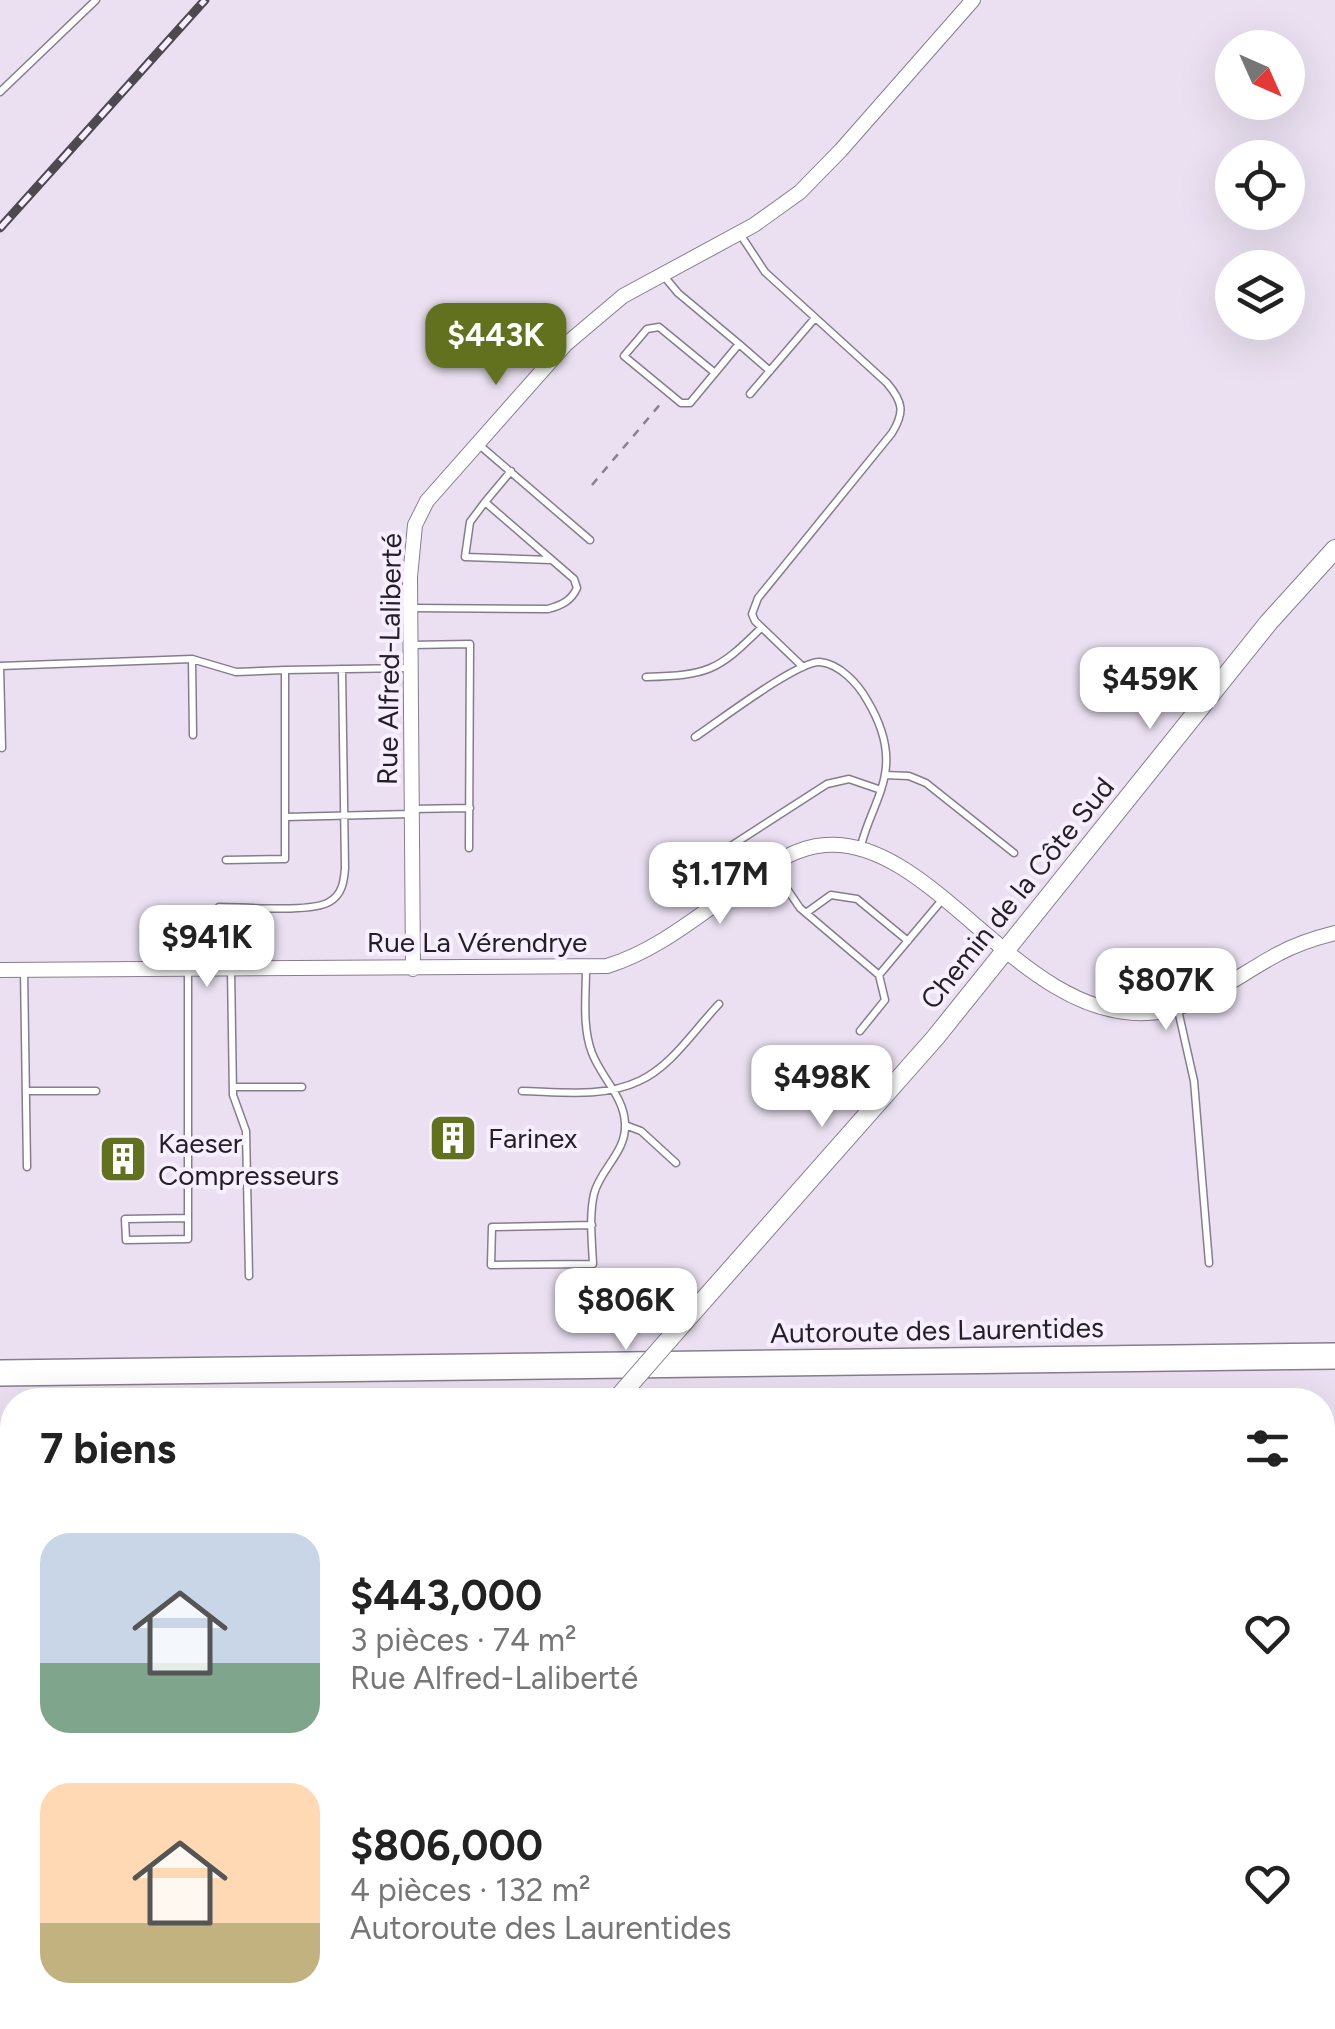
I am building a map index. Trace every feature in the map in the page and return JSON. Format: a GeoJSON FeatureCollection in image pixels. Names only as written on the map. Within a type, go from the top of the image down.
{"type":"FeatureCollection","features":[{"type":"Feature","properties":{"kind":"highway","name":"Autoroute des Laurentides"},"geometry":{"type":"LineString","coordinates":[[0,1373],[1335,1356]]}},
{"type":"Feature","properties":{"kind":"street","name":"Rue Alfred-Laliberté"},"geometry":{"type":"LineString","coordinates":[[413,969],[410,608],[414,525],[436,488],[578,331],[614,302],[740,234],[814,179],[973,0]]}},
{"type":"Feature","properties":{"kind":"street","name":"Chemin de la Côte Sud"},"geometry":{"type":"LineString","coordinates":[[626,1388],[907,1071],[1269,622],[1335,549]]}},
{"type":"Feature","properties":{"kind":"street","name":"Rue La Vérendrye"},"geometry":{"type":"LineString","coordinates":[[0,970],[607,966],[639,954],[771,866],[818,845],[860,848],[889,859],[1068,994],[1103,1008],[1149,1014],[1177,1008]]}},
{"type":"Feature","properties":{"kind":"street"},"geometry":{"type":"LineString","coordinates":[[1177,1008],[1208,995],[1288,948],[1335,933]]}},
{"type":"Feature","properties":{"kind":"lane"},"geometry":{"type":"LineString","coordinates":[[0,92],[93,1]]}},
{"type":"Feature","properties":{"kind":"lane"},"geometry":{"type":"LineString","coordinates":[[740,234],[765,272],[888,384],[900,398],[902,410],[892,433],[758,598],[752,614],[761,628],[803,667]]}},
{"type":"Feature","properties":{"kind":"lane"},"geometry":{"type":"LineString","coordinates":[[662,274],[678,293],[770,370]]}},
{"type":"Feature","properties":{"kind":"lane"},"geometry":{"type":"LineString","coordinates":[[750,394],[815,318]]}},
{"type":"Feature","properties":{"kind":"lane"},"geometry":{"type":"LineString","coordinates":[[715,372],[658,327],[647,329],[624,356],[682,403],[690,403],[739,344]]}},
{"type":"Feature","properties":{"kind":"lane"},"geometry":{"type":"LineString","coordinates":[[476,442],[590,540]]}},
{"type":"Feature","properties":{"kind":"lane"},"geometry":{"type":"LineString","coordinates":[[510,472],[470,522],[464,558],[552,560]]}},
{"type":"Feature","properties":{"kind":"lane"},"geometry":{"type":"LineString","coordinates":[[410,608],[548,608],[574,595],[576,583],[484,502]]}},
{"type":"Feature","properties":{"kind":"lane"},"geometry":{"type":"LineString","coordinates":[[646,677],[694,675],[712,670],[761,628]]}},
{"type":"Feature","properties":{"kind":"lane"},"geometry":{"type":"LineString","coordinates":[[410,644],[470,644],[469,848]]}},
{"type":"Feature","properties":{"kind":"lane"},"geometry":{"type":"LineString","coordinates":[[2,748],[0,666],[192,659],[236,672],[410,668]]}},
{"type":"Feature","properties":{"kind":"lane"},"geometry":{"type":"LineString","coordinates":[[192,659],[193,735]]}},
{"type":"Feature","properties":{"kind":"lane"},"geometry":{"type":"LineString","coordinates":[[695,737],[803,667],[820,662],[834,667],[860,688],[884,736],[887,754],[881,790],[866,821],[860,848]]}},
{"type":"Feature","properties":{"kind":"lane"},"geometry":{"type":"LineString","coordinates":[[249,1276],[246,1131],[234,1088],[218,907],[313,907],[336,896],[344,881],[342,669]]}},
{"type":"Feature","properties":{"kind":"lane"},"geometry":{"type":"LineString","coordinates":[[226,860],[285,859],[284,670]]}},
{"type":"Feature","properties":{"kind":"lane"},"geometry":{"type":"LineString","coordinates":[[885,776],[909,776],[926,783],[1014,854]]}},
{"type":"Feature","properties":{"kind":"lane"},"geometry":{"type":"LineString","coordinates":[[703,864],[827,784],[849,778],[881,790]]}},
{"type":"Feature","properties":{"kind":"lane"},"geometry":{"type":"LineString","coordinates":[[285,817],[470,808]]}},
{"type":"Feature","properties":{"kind":"lane"},"geometry":{"type":"LineString","coordinates":[[771,866],[806,913],[879,975],[885,1000],[860,1031]]}},
{"type":"Feature","properties":{"kind":"lane"},"geometry":{"type":"LineString","coordinates":[[806,913],[831,895],[851,896],[908,941]]}},
{"type":"Feature","properties":{"kind":"lane"},"geometry":{"type":"LineString","coordinates":[[879,975],[942,900]]}},
{"type":"Feature","properties":{"kind":"lane"},"geometry":{"type":"LineString","coordinates":[[188,968],[188,1218],[188,1238],[126,1240],[125,1219],[188,1218]]}},
{"type":"Feature","properties":{"kind":"lane"},"geometry":{"type":"LineString","coordinates":[[586,968],[586,1033],[595,1061],[623,1111],[625,1125],[613,1163],[595,1189],[592,1264],[491,1265],[492,1227],[592,1225]]}},
{"type":"Feature","properties":{"kind":"lane"},"geometry":{"type":"LineString","coordinates":[[24,970],[27,1167]]}},
{"type":"Feature","properties":{"kind":"lane"},"geometry":{"type":"LineString","coordinates":[[522,1092],[592,1093],[640,1081],[662,1066],[718,1004]]}},
{"type":"Feature","properties":{"kind":"lane"},"geometry":{"type":"LineString","coordinates":[[1177,1008],[1194,1081],[1209,1263]]}},
{"type":"Feature","properties":{"kind":"lane"},"geometry":{"type":"LineString","coordinates":[[234,1088],[302,1088]]}},
{"type":"Feature","properties":{"kind":"lane"},"geometry":{"type":"LineString","coordinates":[[26,1092],[96,1092]]}},
{"type":"Feature","properties":{"kind":"lane"},"geometry":{"type":"LineString","coordinates":[[625,1125],[642,1131],[676,1163]]}},
{"type":"Feature","properties":{"kind":"path"},"geometry":{"type":"LineString","coordinates":[[592,485],[656,410]]}},
{"type":"Feature","properties":{"kind":"path"},"geometry":{"type":"LineString","coordinates":[[683,869],[701,895]]}},
{"type":"Feature","properties":{"kind":"railway"},"geometry":{"type":"LineString","coordinates":[[0,228],[205,0]]}},
{"type":"Feature","properties":{"kind":"place","name":"Farinex"},"geometry":{"type":"Point","coordinates":[453,1138]}},
{"type":"Feature","properties":{"kind":"place","name":"Kaeser Compresseurs"},"geometry":{"type":"Point","coordinates":[123,1159]}}]}
